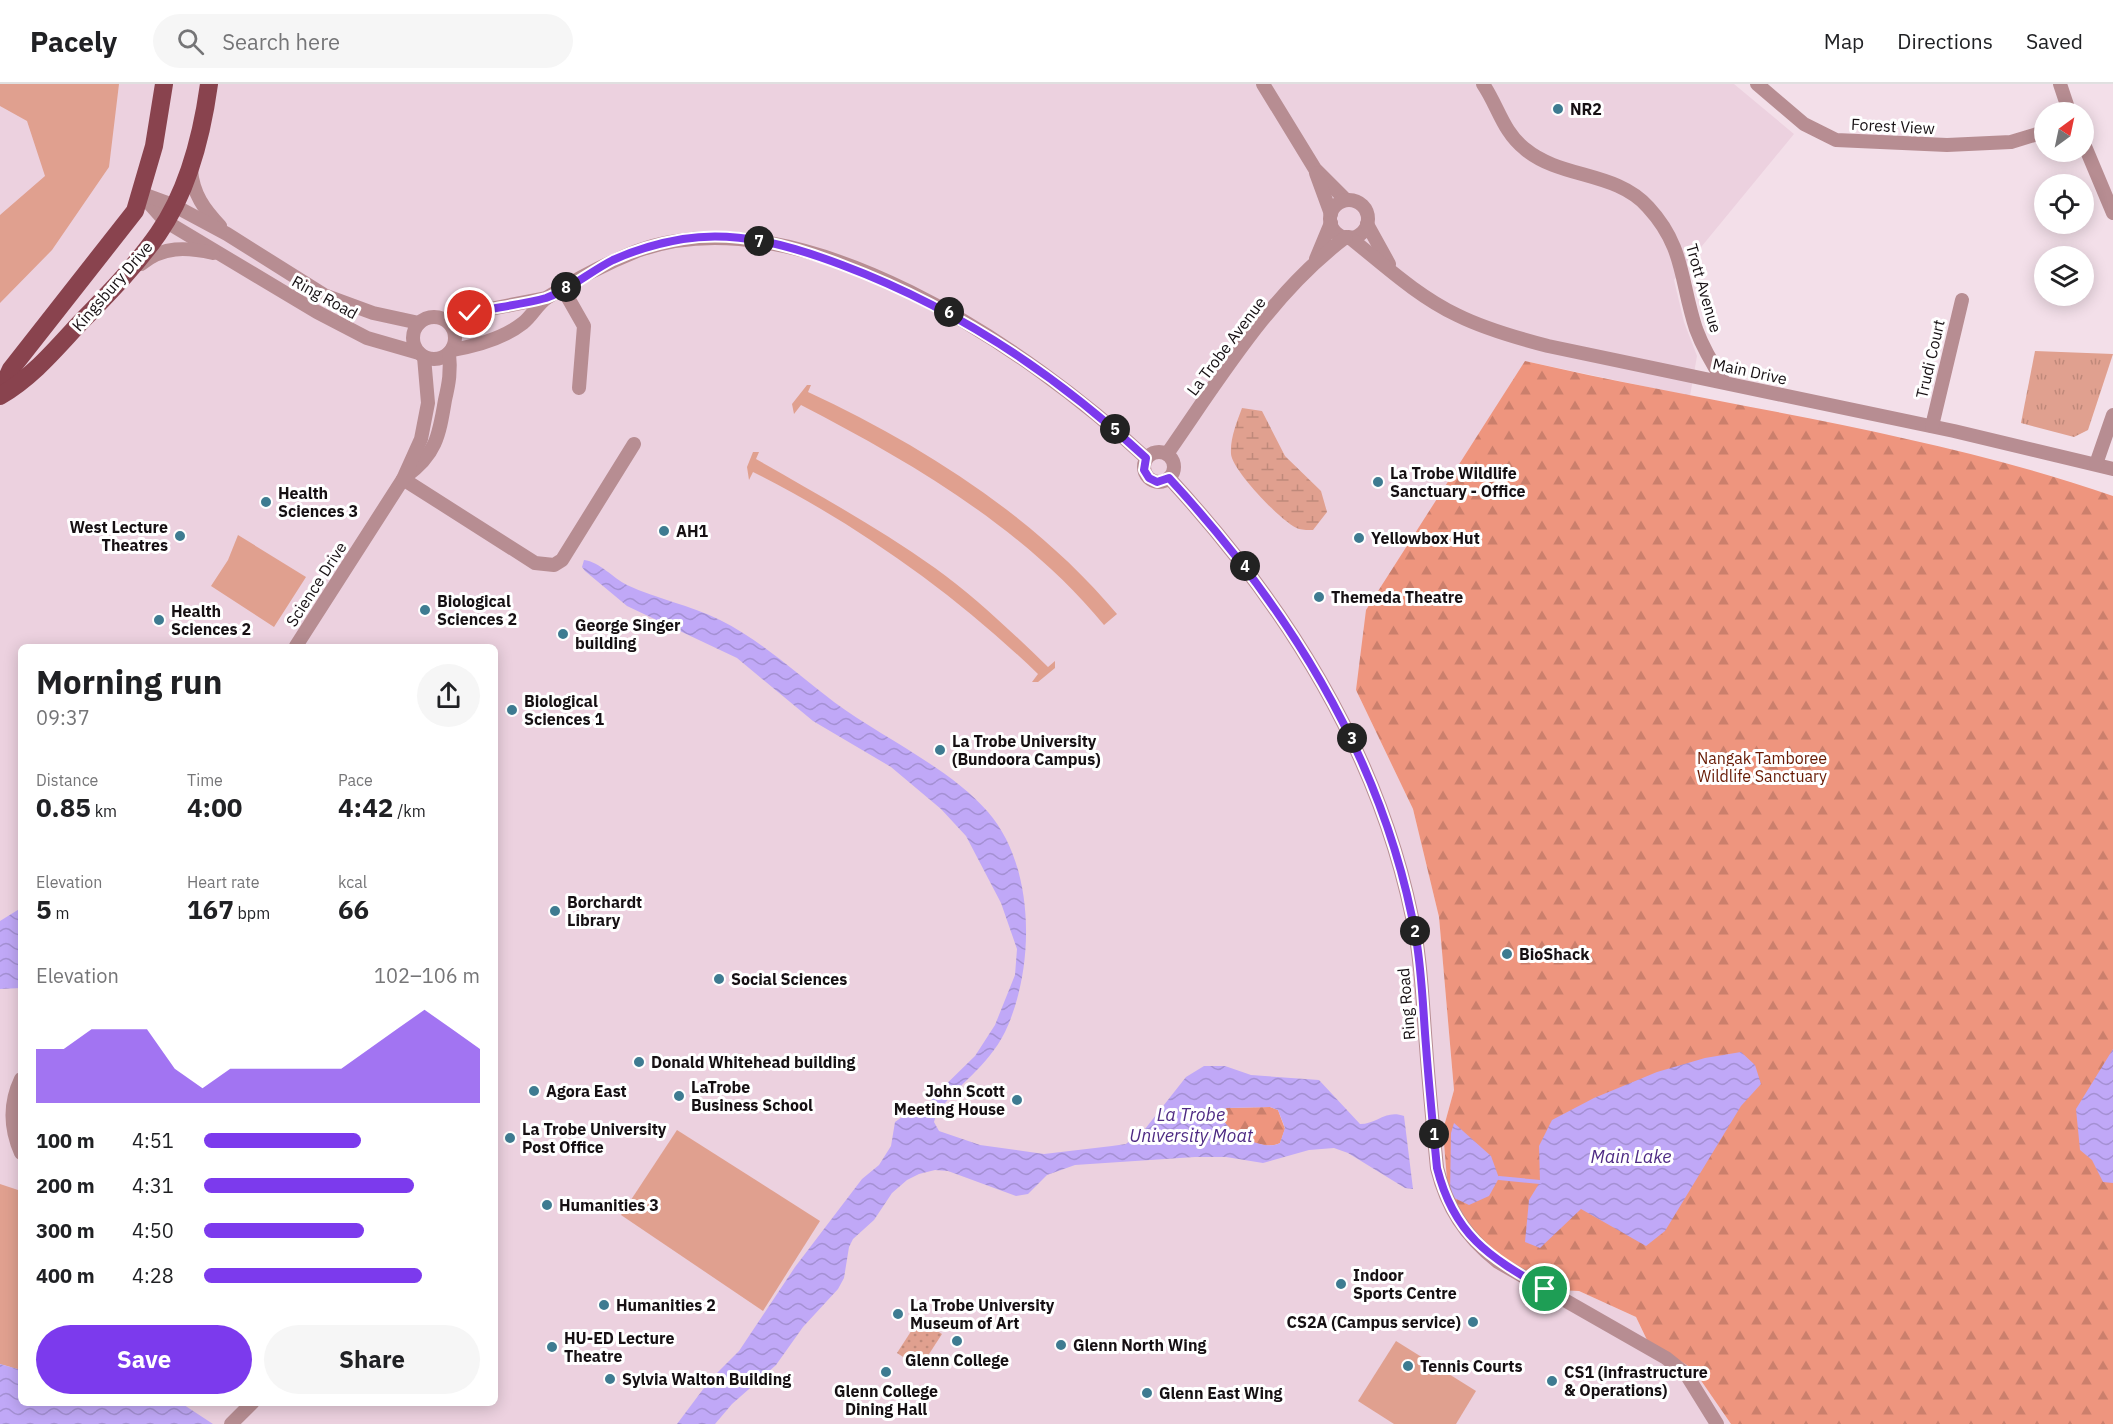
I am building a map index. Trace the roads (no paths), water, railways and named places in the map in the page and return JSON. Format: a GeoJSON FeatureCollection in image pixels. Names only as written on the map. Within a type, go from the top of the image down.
{"type":"FeatureCollection","features":[{"type":"Feature","properties":{"kind":"main road","name":"Kingsbury Drive"},"geometry":{"type":"LineString","coordinates":[[0,394],[11,369],[135,212],[156,137],[164,84]]}},
{"type":"Feature","properties":{"kind":"main road","name":"Kingsbury Drive"},"geometry":{"type":"LineString","coordinates":[[0,394],[19,385],[39,366],[120,281],[159,232],[190,165],[204,119],[209,84]]}},
{"type":"Feature","properties":{"kind":"street"},"geometry":{"type":"LineString","coordinates":[[1263,84],[1315,169],[1334,229],[1347,237],[1360,234],[1367,224],[1364,207],[1359,203],[1346,200],[1315,169]]}},
{"type":"Feature","properties":{"kind":"street","name":"Trott Avenue"},"geometry":{"type":"LineString","coordinates":[[1483,84],[1509,134],[1526,151],[1548,164],[1625,189],[1639,198],[1657,218],[1677,249],[1696,328],[1724,382]]}},
{"type":"Feature","properties":{"kind":"street","name":"Forest View"},"geometry":{"type":"LineString","coordinates":[[1757,84],[1804,124],[1836,140],[1947,146],[2011,142],[2034,135]]}},
{"type":"Feature","properties":{"kind":"street"},"geometry":{"type":"LineString","coordinates":[[2060,84],[2067,102]]}},
{"type":"Feature","properties":{"kind":"street"},"geometry":{"type":"LineString","coordinates":[[2092,162],[2113,213]]}},
{"type":"Feature","properties":{"kind":"street","name":"Ring Road"},"geometry":{"type":"LineString","coordinates":[[190,165],[192,185],[198,198],[227,234]]}},
{"type":"Feature","properties":{"kind":"street","name":"Ring Road"},"geometry":{"type":"LineString","coordinates":[[140,194],[169,213],[221,254],[281,292],[367,338],[422,355]]}},
{"type":"Feature","properties":{"kind":"street"},"geometry":{"type":"LineString","coordinates":[[1331,218],[1335,207],[1346,200]]}},
{"type":"Feature","properties":{"kind":"street","name":"Ring Road"},"geometry":{"type":"LineString","coordinates":[[169,213],[227,234],[324,295],[373,313],[418,323]]}},
{"type":"Feature","properties":{"kind":"street","name":"La Trobe Avenue"},"geometry":{"type":"LineString","coordinates":[[1315,261],[1331,218]]}},
{"type":"Feature","properties":{"kind":"street","name":"Main Drive"},"geometry":{"type":"LineString","coordinates":[[1367,224],[1394,271]]}},
{"type":"Feature","properties":{"kind":"street"},"geometry":{"type":"LineString","coordinates":[[450,323],[470,313],[546,298],[615,260],[650,246],[682,239],[734,237],[810,253],[918,296],[968,323],[1059,383],[1111,424],[1146,458]]}},
{"type":"Feature","properties":{"kind":"street","name":"Main Drive"},"geometry":{"type":"LineString","coordinates":[[1347,237],[1424,296],[1456,315],[1514,337],[1932,426],[2113,469]]}},
{"type":"Feature","properties":{"kind":"street","name":"La Trobe Avenue"},"geometry":{"type":"LineString","coordinates":[[1167,454],[1251,335],[1315,261],[1347,237]]}},
{"type":"Feature","properties":{"kind":"street","name":"Ring Road"},"geometry":{"type":"LineString","coordinates":[[120,281],[153,254],[186,247],[221,254]]}},
{"type":"Feature","properties":{"kind":"street"},"geometry":{"type":"LineString","coordinates":[[563,289],[584,326],[579,388]]}},
{"type":"Feature","properties":{"kind":"street"},"geometry":{"type":"LineString","coordinates":[[450,352],[456,339],[450,323],[433,316],[418,323],[413,338],[422,355],[435,359],[450,352],[473,347],[523,323],[546,298]]}},
{"type":"Feature","properties":{"kind":"street","name":"Trudi Court"},"geometry":{"type":"LineString","coordinates":[[1932,426],[1962,300]]}},
{"type":"Feature","properties":{"kind":"street","name":"Science Drive"},"geometry":{"type":"LineString","coordinates":[[403,479],[425,461],[440,434],[452,375],[450,352]]}},
{"type":"Feature","properties":{"kind":"street","name":"Science Drive"},"geometry":{"type":"LineString","coordinates":[[297,644],[403,479],[424,428],[428,403],[422,355]]}},
{"type":"Feature","properties":{"kind":"street"},"geometry":{"type":"LineString","coordinates":[[2096,464],[2113,415]]}},
{"type":"Feature","properties":{"kind":"street"},"geometry":{"type":"LineString","coordinates":[[424,428],[440,434]]}},
{"type":"Feature","properties":{"kind":"street"},"geometry":{"type":"LineString","coordinates":[[403,479],[535,563],[554,565],[562,560],[634,444]]}},
{"type":"Feature","properties":{"kind":"street"},"geometry":{"type":"LineString","coordinates":[[1157,452],[1167,454],[1173,463],[1169,478],[1157,482],[1149,478],[1144,470],[1146,458],[1157,452]]}},
{"type":"Feature","properties":{"kind":"street","name":"Ring Road"},"geometry":{"type":"LineString","coordinates":[[1169,478],[1219,532],[1300,644],[1349,732],[1378,799],[1394,844],[1416,940],[1437,1168],[1442,1189],[1461,1226],[1482,1250],[1498,1262],[1666,1358],[1686,1374],[1717,1424]]}},
{"type":"Feature","properties":{"kind":"street"},"geometry":{"type":"LineString","coordinates":[[18,1088],[11,1110],[18,1142]]}},
{"type":"Feature","properties":{"kind":"street"},"geometry":{"type":"LineString","coordinates":[[231,1424],[237,1406]]}},
{"type":"Feature","properties":{"kind":"street"},"geometry":{"type":"LineString","coordinates":[[231,1424],[249,1406]]}},
{"type":"Feature","properties":{"kind":"water","name":"La Trobe University Moat"},"geometry":{"type":"Polygon","coordinates":[[[584,560],[590,561],[627,585],[709,615],[735,628],[779,658],[834,702],[955,781],[988,812],[1004,835],[1015,861],[1026,919],[1022,979],[1015,1007],[998,1045],[936,1115],[934,1122],[939,1131],[980,1145],[1044,1154],[1126,1144],[1145,1129],[1186,1077],[1204,1066],[1225,1066],[1251,1075],[1319,1080],[1360,1124],[1392,1114],[1404,1116],[1413,1189],[1405,1188],[1348,1153],[1334,1148],[1309,1150],[1263,1163],[1226,1157],[1195,1157],[1075,1165],[1047,1175],[1028,1194],[1016,1196],[948,1171],[935,1170],[919,1174],[907,1180],[892,1193],[874,1220],[853,1239],[849,1247],[844,1278],[838,1289],[803,1327],[776,1365],[732,1404],[715,1424],[677,1424],[710,1380],[739,1351],[795,1267],[862,1179],[879,1165],[891,1146],[895,1122],[902,1117],[927,1110],[932,1098],[975,1056],[995,1025],[1015,975],[1017,949],[1001,903],[966,836],[941,809],[891,767],[813,721],[737,658],[627,606],[582,567],[584,560]],[[1270,1107],[1226,1108],[1222,1117],[1225,1123],[1239,1135],[1256,1143],[1273,1145],[1280,1143],[1285,1128],[1278,1110],[1270,1107]]]}},
{"type":"Feature","properties":{"kind":"water"},"geometry":{"type":"Polygon","coordinates":[[[18,910],[18,988],[0,989],[0,921],[18,910]]]}},
{"type":"Feature","properties":{"kind":"water"},"geometry":{"type":"Polygon","coordinates":[[[2113,1049],[2113,1183],[2103,1182],[2092,1160],[2080,1150],[2076,1109],[2113,1049]]]}},
{"type":"Feature","properties":{"kind":"water","name":"Main Lake"},"geometry":{"type":"Polygon","coordinates":[[[1741,1052],[1755,1065],[1761,1084],[1741,1106],[1665,1231],[1646,1246],[1581,1209],[1540,1248],[1525,1242],[1529,1200],[1540,1182],[1539,1146],[1552,1120],[1594,1098],[1657,1072],[1705,1058],[1741,1052]]]}},
{"type":"Feature","properties":{"kind":"water"},"geometry":{"type":"Polygon","coordinates":[[[1454,1123],[1491,1156],[1499,1178],[1489,1196],[1469,1205],[1450,1196],[1451,1133],[1454,1123]]]}},
{"type":"Feature","properties":{"kind":"water"},"geometry":{"type":"Polygon","coordinates":[[[0,1364],[18,1369],[18,1406],[186,1406],[213,1424],[0,1424],[0,1364]]]}},
{"type":"Feature","properties":{"kind":"waterway"},"geometry":{"type":"LineString","coordinates":[[1499,1178],[1540,1182]]}},
{"type":"Feature","properties":{"kind":"place","name":"NR2"},"geometry":{"type":"Point","coordinates":[1558,109]}},
{"type":"Feature","properties":{"kind":"place","name":"La Trobe Wildlife Sanctuary - Office"},"geometry":{"type":"Point","coordinates":[1378,482]}},
{"type":"Feature","properties":{"kind":"place","name":"Health Sciences 3"},"geometry":{"type":"Point","coordinates":[266,502]}},
{"type":"Feature","properties":{"kind":"place","name":"AH1"},"geometry":{"type":"Point","coordinates":[664,531]}},
{"type":"Feature","properties":{"kind":"place","name":"West Lecture Theatres"},"geometry":{"type":"Point","coordinates":[180,536]}},
{"type":"Feature","properties":{"kind":"place","name":"Yellowbox Hut"},"geometry":{"type":"Point","coordinates":[1359,538]}},
{"type":"Feature","properties":{"kind":"place","name":"Themeda Theatre"},"geometry":{"type":"Point","coordinates":[1319,597]}},
{"type":"Feature","properties":{"kind":"place","name":"Biological Sciences 2"},"geometry":{"type":"Point","coordinates":[425,610]}},
{"type":"Feature","properties":{"kind":"place","name":"Health Sciences 2"},"geometry":{"type":"Point","coordinates":[159,620]}},
{"type":"Feature","properties":{"kind":"place","name":"George Singer building"},"geometry":{"type":"Point","coordinates":[563,634]}},
{"type":"Feature","properties":{"kind":"place","name":"Biological Sciences 1"},"geometry":{"type":"Point","coordinates":[512,710]}},
{"type":"Feature","properties":{"kind":"place","name":"La Trobe University (Bundoora Campus)"},"geometry":{"type":"Point","coordinates":[940,750]}},
{"type":"Feature","properties":{"kind":"place","name":"Borchardt Library"},"geometry":{"type":"Point","coordinates":[555,911]}},
{"type":"Feature","properties":{"kind":"place","name":"BioShack"},"geometry":{"type":"Point","coordinates":[1507,954]}},
{"type":"Feature","properties":{"kind":"place","name":"Social Sciences"},"geometry":{"type":"Point","coordinates":[719,979]}},
{"type":"Feature","properties":{"kind":"place","name":"Donald Whitehead building"},"geometry":{"type":"Point","coordinates":[639,1062]}},
{"type":"Feature","properties":{"kind":"place","name":"Agora East"},"geometry":{"type":"Point","coordinates":[534,1091]}},
{"type":"Feature","properties":{"kind":"place","name":"LaTrobe Business School"},"geometry":{"type":"Point","coordinates":[679,1096]}},
{"type":"Feature","properties":{"kind":"place","name":"John Scott Meeting House"},"geometry":{"type":"Point","coordinates":[1017,1100]}},
{"type":"Feature","properties":{"kind":"place","name":"La Trobe University Post Office"},"geometry":{"type":"Point","coordinates":[510,1138]}},
{"type":"Feature","properties":{"kind":"place","name":"Humanities 3"},"geometry":{"type":"Point","coordinates":[547,1205]}},
{"type":"Feature","properties":{"kind":"place","name":"Indoor Sports Centre"},"geometry":{"type":"Point","coordinates":[1341,1284]}},
{"type":"Feature","properties":{"kind":"place","name":"Humanities 2"},"geometry":{"type":"Point","coordinates":[604,1305]}},
{"type":"Feature","properties":{"kind":"place","name":"La Trobe University Museum of Art"},"geometry":{"type":"Point","coordinates":[898,1314]}},
{"type":"Feature","properties":{"kind":"place","name":"CS2A (Campus service)"},"geometry":{"type":"Point","coordinates":[1473,1322]}},
{"type":"Feature","properties":{"kind":"place","name":"Glenn College"},"geometry":{"type":"Point","coordinates":[957,1341]}},
{"type":"Feature","properties":{"kind":"place","name":"Glenn North Wing"},"geometry":{"type":"Point","coordinates":[1061,1345]}},
{"type":"Feature","properties":{"kind":"place","name":"HU-ED Lecture Theatre"},"geometry":{"type":"Point","coordinates":[552,1347]}},
{"type":"Feature","properties":{"kind":"place","name":"Tennis Courts"},"geometry":{"type":"Point","coordinates":[1408,1366]}},
{"type":"Feature","properties":{"kind":"place","name":"Glenn College Dining Hall"},"geometry":{"type":"Point","coordinates":[886,1372]}},
{"type":"Feature","properties":{"kind":"place","name":"Sylvia Walton Building"},"geometry":{"type":"Point","coordinates":[610,1379]}},
{"type":"Feature","properties":{"kind":"place","name":"CS1 (infrastructure & Operations)"},"geometry":{"type":"Point","coordinates":[1552,1381]}},
{"type":"Feature","properties":{"kind":"place","name":"Glenn East Wing"},"geometry":{"type":"Point","coordinates":[1147,1393]}},
{"type":"Feature","properties":{"kind":"park label","name":"Nangak Tamboree Wildlife Sanctuary"},"geometry":{"type":"Point","coordinates":[1762,767]}}]}
